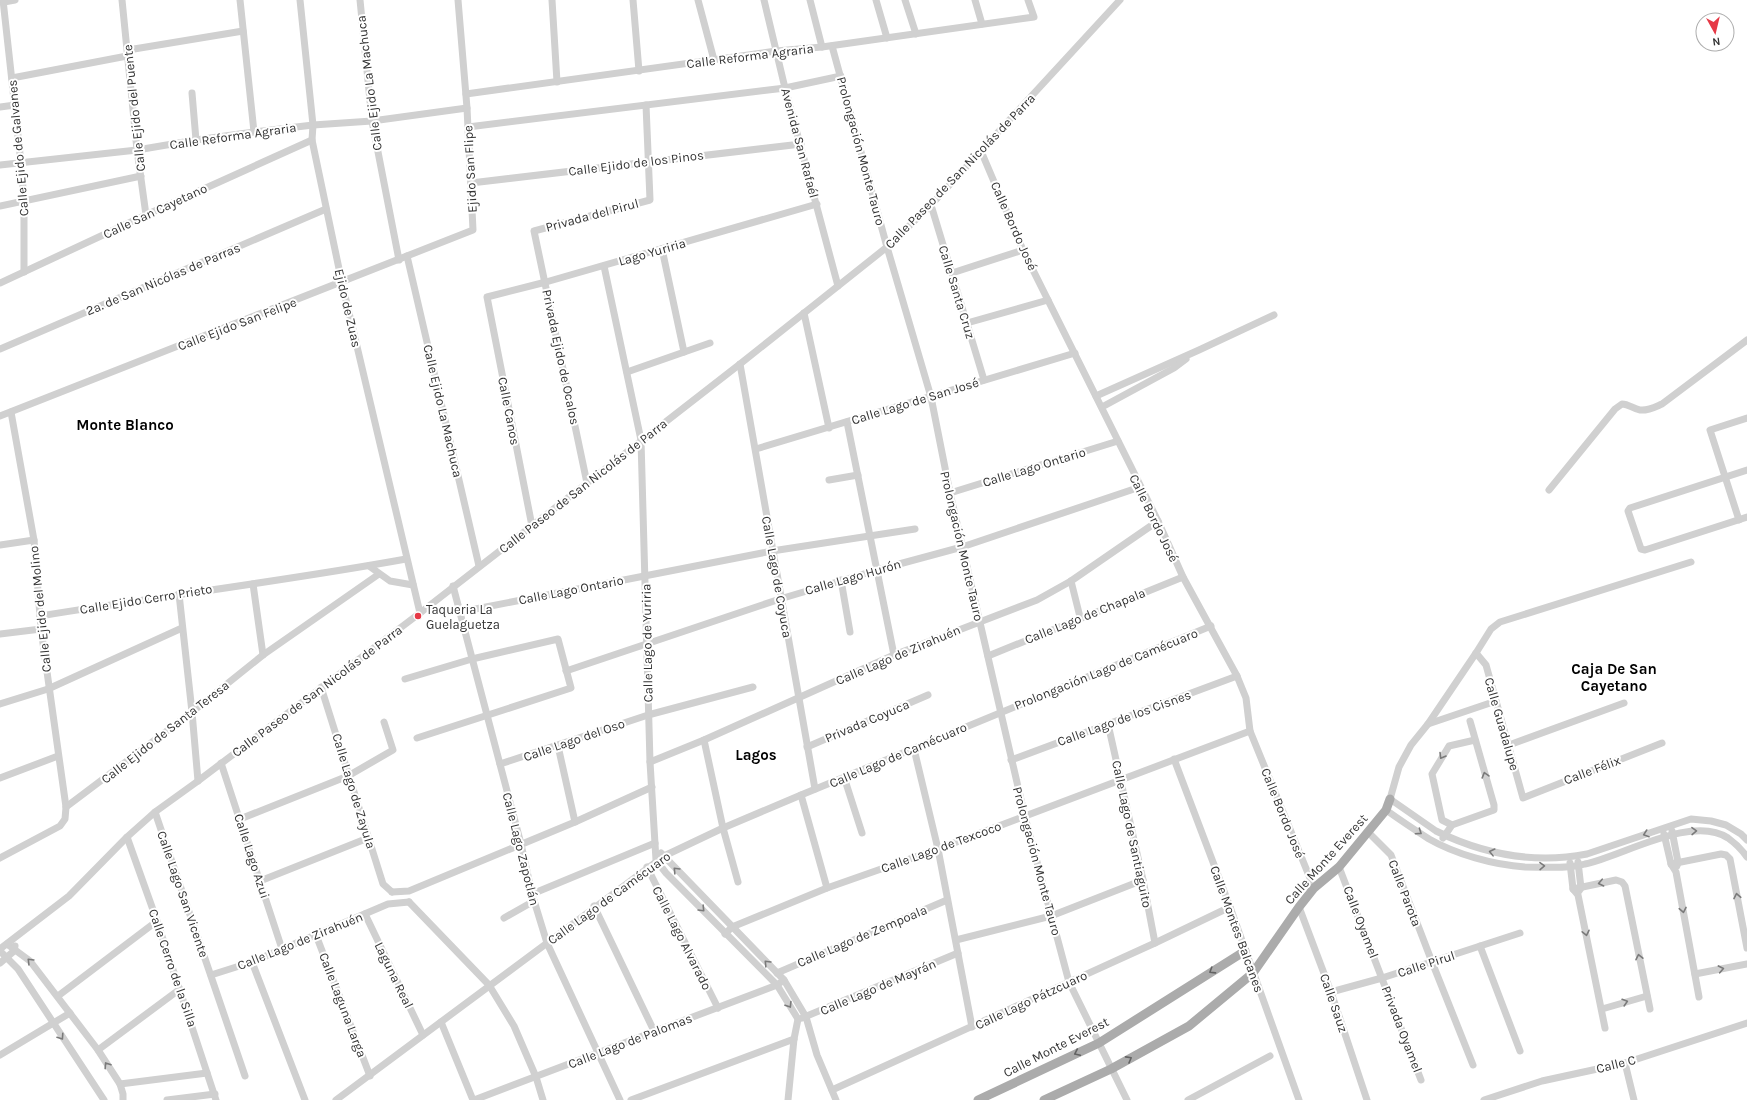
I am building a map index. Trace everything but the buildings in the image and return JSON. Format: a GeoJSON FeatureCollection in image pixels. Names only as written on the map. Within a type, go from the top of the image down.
{"type":"FeatureCollection","features":[{"type":"Feature","properties":{"kind":"main road","name":"Calle Monte Everest"},"geometry":{"type":"LineString","coordinates":[[1044,1100],[1111,1069],[1189,1026],[1254,973],[1314,888],[1339,867],[1386,810],[1390,799]]}},
{"type":"Feature","properties":{"kind":"main road","name":"Calle Monte Everest"},"geometry":{"type":"LineString","coordinates":[[978,1100],[1099,1043],[1245,950]]}},
{"type":"Feature","properties":{"kind":"street"},"geometry":{"type":"LineString","coordinates":[[4,1],[14,0]]}},
{"type":"Feature","properties":{"kind":"street","name":"Calle Ejido del Puente"},"geometry":{"type":"LineString","coordinates":[[122,0],[137,150],[146,215]]}},
{"type":"Feature","properties":{"kind":"street"},"geometry":{"type":"LineString","coordinates":[[240,0],[254,132]]}},
{"type":"Feature","properties":{"kind":"street","name":"Ejido de Zuas"},"geometry":{"type":"LineString","coordinates":[[300,0],[313,125],[312,140],[342,283],[406,559],[420,612]]}},
{"type":"Feature","properties":{"kind":"street","name":"Calle Ejido La Machuca"},"geometry":{"type":"LineString","coordinates":[[360,0],[372,121],[399,260]]}},
{"type":"Feature","properties":{"kind":"street","name":"Ejido San Flipe"},"geometry":{"type":"LineString","coordinates":[[458,0],[467,108],[473,230]]}},
{"type":"Feature","properties":{"kind":"street"},"geometry":{"type":"LineString","coordinates":[[552,0],[557,82]]}},
{"type":"Feature","properties":{"kind":"street"},"geometry":{"type":"LineString","coordinates":[[633,0],[639,70]]}},
{"type":"Feature","properties":{"kind":"street"},"geometry":{"type":"LineString","coordinates":[[698,0],[714,60]]}},
{"type":"Feature","properties":{"kind":"street","name":"Avenida San Rafaél"},"geometry":{"type":"LineString","coordinates":[[764,0],[785,88],[838,286]]}},
{"type":"Feature","properties":{"kind":"street"},"geometry":{"type":"LineString","coordinates":[[810,0],[822,47]]}},
{"type":"Feature","properties":{"kind":"street"},"geometry":{"type":"LineString","coordinates":[[876,0],[886,38]]}},
{"type":"Feature","properties":{"kind":"street"},"geometry":{"type":"LineString","coordinates":[[905,0],[916,34]]}},
{"type":"Feature","properties":{"kind":"street"},"geometry":{"type":"LineString","coordinates":[[975,0],[982,24]]}},
{"type":"Feature","properties":{"kind":"street","name":"Calle Reforma Agraria"},"geometry":{"type":"LineString","coordinates":[[466,94],[776,51],[832,46],[1034,17],[1028,0]]}},
{"type":"Feature","properties":{"kind":"street","name":"Calle Paseo de San Nicolás de Parra"},"geometry":{"type":"LineString","coordinates":[[0,950],[69,896],[155,812],[198,781],[532,526],[887,247],[931,205],[1120,0]]}},
{"type":"Feature","properties":{"kind":"street","name":"Calle Ejido de Galvanes"},"geometry":{"type":"LineString","coordinates":[[4,1],[22,163],[24,201],[24,272]]}},
{"type":"Feature","properties":{"kind":"street"},"geometry":{"type":"LineString","coordinates":[[12,78],[127,53],[243,31]]}},
{"type":"Feature","properties":{"kind":"street","name":"Prolongación Monte Tauro"},"geometry":{"type":"LineString","coordinates":[[832,46],[887,247],[931,397],[962,547],[1011,760],[1069,982],[1126,1100]]}},
{"type":"Feature","properties":{"kind":"street"},"geometry":{"type":"LineString","coordinates":[[468,127],[785,88],[841,76]]}},
{"type":"Feature","properties":{"kind":"street"},"geometry":{"type":"LineString","coordinates":[[192,94],[196,140]]}},
{"type":"Feature","properties":{"kind":"street"},"geometry":{"type":"LineString","coordinates":[[0,107],[15,104]]}},
{"type":"Feature","properties":{"kind":"street"},"geometry":{"type":"LineString","coordinates":[[646,105],[648,162]]}},
{"type":"Feature","properties":{"kind":"street","name":"Calle Reforma Agraria"},"geometry":{"type":"LineString","coordinates":[[0,165],[137,150],[254,132],[313,125],[372,121],[467,108]]}},
{"type":"Feature","properties":{"kind":"street","name":"Calle San Cayetano"},"geometry":{"type":"LineString","coordinates":[[0,284],[146,215],[312,140]]}},
{"type":"Feature","properties":{"kind":"street","name":"Calle Ejido de los Pinos"},"geometry":{"type":"LineString","coordinates":[[471,183],[801,144]]}},
{"type":"Feature","properties":{"kind":"street","name":"Calle Bordo José"},"geometry":{"type":"LineString","coordinates":[[981,151],[1023,250],[1158,521],[1183,577],[1237,676],[1246,698],[1250,731],[1314,888]]}},
{"type":"Feature","properties":{"kind":"street","name":"Privada del Pirul"},"geometry":{"type":"LineString","coordinates":[[534,231],[650,200],[648,162]]}},
{"type":"Feature","properties":{"kind":"street"},"geometry":{"type":"LineString","coordinates":[[0,206],[141,176]]}},
{"type":"Feature","properties":{"kind":"street","name":"Lago Yuriria"},"geometry":{"type":"LineString","coordinates":[[487,297],[604,266],[817,204]]}},
{"type":"Feature","properties":{"kind":"street","name":"Calle Santa Cruz"},"geometry":{"type":"LineString","coordinates":[[931,205],[984,380]]}},
{"type":"Feature","properties":{"kind":"street","name":"2a. de San Nicólas de Parras"},"geometry":{"type":"LineString","coordinates":[[0,350],[326,209]]}},
{"type":"Feature","properties":{"kind":"street","name":"Calle Ejido San Felipe"},"geometry":{"type":"LineString","coordinates":[[0,416],[342,283],[473,230]]}},
{"type":"Feature","properties":{"kind":"street","name":"Privada Ejido de Ocalos"},"geometry":{"type":"LineString","coordinates":[[534,231],[546,282],[587,483]]}},
{"type":"Feature","properties":{"kind":"street"},"geometry":{"type":"LineString","coordinates":[[662,249],[684,352]]}},
{"type":"Feature","properties":{"kind":"street"},"geometry":{"type":"LineString","coordinates":[[952,273],[1023,250]]}},
{"type":"Feature","properties":{"kind":"street","name":"Calle Ejido La Machuca"},"geometry":{"type":"LineString","coordinates":[[407,256],[479,566]]}},
{"type":"Feature","properties":{"kind":"street","name":"Calle Lago de Yuriria"},"geometry":{"type":"LineString","coordinates":[[604,266],[641,440],[648,714],[656,860]]}},
{"type":"Feature","properties":{"kind":"street","name":"Calle Canos"},"geometry":{"type":"LineString","coordinates":[[487,297],[532,526]]}},
{"type":"Feature","properties":{"kind":"street"},"geometry":{"type":"LineString","coordinates":[[967,323],[1048,300]]}},
{"type":"Feature","properties":{"kind":"street"},"geometry":{"type":"LineString","coordinates":[[804,313],[829,428]]}},
{"type":"Feature","properties":{"kind":"street"},"geometry":{"type":"LineString","coordinates":[[1096,396],[1274,315]]}},
{"type":"Feature","properties":{"kind":"street"},"geometry":{"type":"LineString","coordinates":[[1549,490],[1616,409],[1622,404],[1627,404],[1640,410],[1651,410],[1662,404],[1747,340]]}},
{"type":"Feature","properties":{"kind":"street"},"geometry":{"type":"LineString","coordinates":[[626,372],[710,342]]}},
{"type":"Feature","properties":{"kind":"street"},"geometry":{"type":"LineString","coordinates":[[1102,407],[1174,368],[1199,350]]}},
{"type":"Feature","properties":{"kind":"street","name":"Calle Lago de San José"},"geometry":{"type":"LineString","coordinates":[[756,449],[1075,353]]}},
{"type":"Feature","properties":{"kind":"street","name":"Calle Lago de Coyuca"},"geometry":{"type":"LineString","coordinates":[[740,364],[756,449],[780,598],[800,698],[815,789]]}},
{"type":"Feature","properties":{"kind":"street","name":"Calle Ejido del Molino"},"geometry":{"type":"LineString","coordinates":[[11,412],[34,540],[41,629],[48,689],[66,807]]}},
{"type":"Feature","properties":{"kind":"street"},"geometry":{"type":"LineString","coordinates":[[1739,520],[1710,430],[1747,418]]}},
{"type":"Feature","properties":{"kind":"street"},"geometry":{"type":"LineString","coordinates":[[847,422],[894,655]]}},
{"type":"Feature","properties":{"kind":"street","name":"Calle Lago Ontario"},"geometry":{"type":"LineString","coordinates":[[950,492],[1118,441]]}},
{"type":"Feature","properties":{"kind":"street"},"geometry":{"type":"LineString","coordinates":[[1747,470],[1630,508],[1628,511],[1641,549],[1645,550],[1747,517]]}},
{"type":"Feature","properties":{"kind":"street"},"geometry":{"type":"LineString","coordinates":[[829,480],[858,475]]}},
{"type":"Feature","properties":{"kind":"street","name":"Calle Lago Hurón"},"geometry":{"type":"LineString","coordinates":[[566,671],[780,598],[962,547],[1140,487]]}},
{"type":"Feature","properties":{"kind":"street","name":"Calle Lago de Zirahuén"},"geometry":{"type":"LineString","coordinates":[[650,762],[800,698],[894,655],[979,621],[1037,600],[1071,581],[1158,521]]}},
{"type":"Feature","properties":{"kind":"street","name":"Calle Lago Ontario"},"geometry":{"type":"LineString","coordinates":[[460,612],[772,551],[915,529]]}},
{"type":"Feature","properties":{"kind":"street"},"geometry":{"type":"LineString","coordinates":[[0,545],[34,540]]}},
{"type":"Feature","properties":{"kind":"street","name":"Calle Ejido Cerro Prieto"},"geometry":{"type":"LineString","coordinates":[[40,616],[369,566],[406,559]]}},
{"type":"Feature","properties":{"kind":"street","name":"Calle Monte Everest"},"geometry":{"type":"LineString","coordinates":[[1390,799],[1399,767],[1411,745],[1428,724],[1491,629],[1500,622],[1691,562]]}},
{"type":"Feature","properties":{"kind":"street"},"geometry":{"type":"LineString","coordinates":[[369,566],[390,581],[413,585]]}},
{"type":"Feature","properties":{"kind":"street","name":"Calle Ejido de Santa Teresa"},"geometry":{"type":"LineString","coordinates":[[66,807],[192,712],[263,655],[379,574]]}},
{"type":"Feature","properties":{"kind":"street","name":"Calle Lago de Chapala"},"geometry":{"type":"LineString","coordinates":[[988,656],[1080,617],[1183,577]]}},
{"type":"Feature","properties":{"kind":"street"},"geometry":{"type":"LineString","coordinates":[[841,580],[850,632]]}},
{"type":"Feature","properties":{"kind":"street"},"geometry":{"type":"LineString","coordinates":[[1071,581],[1080,617]]}},
{"type":"Feature","properties":{"kind":"street"},"geometry":{"type":"LineString","coordinates":[[253,584],[263,655]]}},
{"type":"Feature","properties":{"kind":"street","name":"Calle Lago Zapotlán"},"geometry":{"type":"LineString","coordinates":[[453,586],[521,844],[533,897],[547,943],[620,1100]]}},
{"type":"Feature","properties":{"kind":"street"},"geometry":{"type":"LineString","coordinates":[[179,594],[198,781]]}},
{"type":"Feature","properties":{"kind":"street","name":"Prolongación Lago de Camécuaro"},"geometry":{"type":"LineString","coordinates":[[1000,712],[1211,626]]}},
{"type":"Feature","properties":{"kind":"street"},"geometry":{"type":"LineString","coordinates":[[0,704],[48,689],[182,628]]}},
{"type":"Feature","properties":{"kind":"street"},"geometry":{"type":"LineString","coordinates":[[0,634],[41,629]]}},
{"type":"Feature","properties":{"kind":"street"},"geometry":{"type":"LineString","coordinates":[[405,679],[472,659],[558,639],[571,688],[416,738]]}},
{"type":"Feature","properties":{"kind":"street","name":"Calle Guadalupe"},"geometry":{"type":"LineString","coordinates":[[1476,653],[1486,665],[1523,798]]}},
{"type":"Feature","properties":{"kind":"street","name":"Calle Lago de los Cisnes"},"geometry":{"type":"LineString","coordinates":[[1011,760],[1237,676]]}},
{"type":"Feature","properties":{"kind":"street","name":"Calle Lago de Zayula"},"geometry":{"type":"LineString","coordinates":[[321,687],[383,884],[392,892]]}},
{"type":"Feature","properties":{"kind":"street","name":"Calle Lago del Oso"},"geometry":{"type":"LineString","coordinates":[[500,764],[558,746],[648,714],[753,687]]}},
{"type":"Feature","properties":{"kind":"street","name":"Privada Coyuca"},"geometry":{"type":"LineString","coordinates":[[807,747],[928,696]]}},
{"type":"Feature","properties":{"kind":"street"},"geometry":{"type":"LineString","coordinates":[[1428,724],[1496,701]]}},
{"type":"Feature","properties":{"kind":"street"},"geometry":{"type":"LineString","coordinates":[[1509,745],[1624,703]]}},
{"type":"Feature","properties":{"kind":"street","name":"Calle Lago de Camécuaro"},"geometry":{"type":"LineString","coordinates":[[336,1100],[656,860],[724,828],[1000,712]]}},
{"type":"Feature","properties":{"kind":"street"},"geometry":{"type":"LineString","coordinates":[[1439,843],[1452,825],[1494,810],[1494,805],[1470,721]]}},
{"type":"Feature","properties":{"kind":"street"},"geometry":{"type":"LineString","coordinates":[[240,819],[348,776],[392,750],[384,722]]}},
{"type":"Feature","properties":{"kind":"street","name":"Calle Lago de Santiaguito"},"geometry":{"type":"LineString","coordinates":[[1108,724],[1143,880],[1155,943]]}},
{"type":"Feature","properties":{"kind":"street","name":"Calle Lago de Texcoco"},"geometry":{"type":"LineString","coordinates":[[725,934],[732,927],[827,888],[1025,817],[1121,779],[1250,731]]}},
{"type":"Feature","properties":{"kind":"street"},"geometry":{"type":"LineString","coordinates":[[704,740],[738,882]]}},
{"type":"Feature","properties":{"kind":"street"},"geometry":{"type":"LineString","coordinates":[[1430,840],[1442,820],[1432,774],[1449,746],[1475,740]]}},
{"type":"Feature","properties":{"kind":"street","name":"Calle Félix"},"geometry":{"type":"LineString","coordinates":[[1523,798],[1662,743]]}},
{"type":"Feature","properties":{"kind":"street"},"geometry":{"type":"LineString","coordinates":[[558,746],[575,822]]}},
{"type":"Feature","properties":{"kind":"street"},"geometry":{"type":"LineString","coordinates":[[914,749],[938,849],[972,1027]]}},
{"type":"Feature","properties":{"kind":"street"},"geometry":{"type":"LineString","coordinates":[[0,778],[58,756]]}},
{"type":"Feature","properties":{"kind":"street","name":"Calle Montes Balcanes"},"geometry":{"type":"LineString","coordinates":[[1174,759],[1230,907],[1299,1100]]}},
{"type":"Feature","properties":{"kind":"street","name":"Calle Lago Azui"},"geometry":{"type":"LineString","coordinates":[[221,763],[282,949]]}},
{"type":"Feature","properties":{"kind":"street"},"geometry":{"type":"LineString","coordinates":[[844,777],[862,833]]}},
{"type":"Feature","properties":{"kind":"street"},"geometry":{"type":"LineString","coordinates":[[388,904],[392,892],[409,891],[575,822],[652,788]]}},
{"type":"Feature","properties":{"kind":"street"},"geometry":{"type":"LineString","coordinates":[[801,795],[827,888]]}},
{"type":"Feature","properties":{"kind":"street"},"geometry":{"type":"LineString","coordinates":[[1390,799],[1436,832],[1471,846],[1500,854],[1526,858],[1574,856],[1691,819],[1711,821],[1726,826],[1741,834],[1747,840]]}},
{"type":"Feature","properties":{"kind":"street"},"geometry":{"type":"LineString","coordinates":[[0,858],[60,826],[65,819],[66,807]]}},
{"type":"Feature","properties":{"kind":"street"},"geometry":{"type":"LineString","coordinates":[[1386,810],[1430,840],[1465,854],[1497,863],[1524,867],[1575,866],[1673,834],[1690,830],[1710,831],[1727,837],[1747,857]]}},
{"type":"Feature","properties":{"kind":"street","name":"Calle Lago San Vicente"},"geometry":{"type":"LineString","coordinates":[[155,812],[245,1076]]}},
{"type":"Feature","properties":{"kind":"street"},"geometry":{"type":"LineString","coordinates":[[1442,820],[1452,825]]}},
{"type":"Feature","properties":{"kind":"street"},"geometry":{"type":"LineString","coordinates":[[1671,825],[1676,872],[1699,997]]}},
{"type":"Feature","properties":{"kind":"street"},"geometry":{"type":"LineString","coordinates":[[1663,828],[1675,863]]}},
{"type":"Feature","properties":{"kind":"street","name":"Calle Parota"},"geometry":{"type":"LineString","coordinates":[[1368,832],[1391,855],[1432,962],[1474,1065]]}},
{"type":"Feature","properties":{"kind":"street","name":"Calle Cerro de la Silla"},"geometry":{"type":"LineString","coordinates":[[127,838],[157,921],[216,1097]]}},
{"type":"Feature","properties":{"kind":"street"},"geometry":{"type":"LineString","coordinates":[[260,881],[368,838]]}},
{"type":"Feature","properties":{"kind":"street"},"geometry":{"type":"LineString","coordinates":[[504,918],[533,897],[656,844],[664,856],[784,980],[806,1017],[817,1055],[836,1100]]}},
{"type":"Feature","properties":{"kind":"street"},"geometry":{"type":"LineString","coordinates":[[1675,863],[1721,854],[1726,855],[1730,859],[1747,948]]}},
{"type":"Feature","properties":{"kind":"street"},"geometry":{"type":"LineString","coordinates":[[1574,856],[1577,891],[1605,1028]]}},
{"type":"Feature","properties":{"kind":"street"},"geometry":{"type":"LineString","coordinates":[[656,860],[666,873],[725,934],[777,985],[798,1019],[794,1039],[788,1100]]}},
{"type":"Feature","properties":{"kind":"street","name":"Calle Lago Alvarado"},"geometry":{"type":"LineString","coordinates":[[647,867],[718,1008]]}},
{"type":"Feature","properties":{"kind":"street","name":"Calle Oyamel"},"geometry":{"type":"LineString","coordinates":[[1339,867],[1382,978]]}},
{"type":"Feature","properties":{"kind":"street"},"geometry":{"type":"LineString","coordinates":[[956,940],[1051,916],[1143,880]]}},
{"type":"Feature","properties":{"kind":"street"},"geometry":{"type":"LineString","coordinates":[[1577,891],[1616,880],[1622,882],[1650,1009]]}},
{"type":"Feature","properties":{"kind":"street"},"geometry":{"type":"LineString","coordinates":[[409,891],[409,902],[489,985],[514,1026],[536,1077],[544,1100]]}},
{"type":"Feature","properties":{"kind":"street","name":"Calle Lago de Zempoala"},"geometry":{"type":"LineString","coordinates":[[777,973],[947,900]]}},
{"type":"Feature","properties":{"kind":"street","name":"Calle Lago de Zirahuén"},"geometry":{"type":"LineString","coordinates":[[211,975],[252,962],[388,904],[409,902]]}},
{"type":"Feature","properties":{"kind":"street"},"geometry":{"type":"LineString","coordinates":[[594,906],[654,1031]]}},
{"type":"Feature","properties":{"kind":"street","name":"Calle Lago Pátzcuaro"},"geometry":{"type":"LineString","coordinates":[[832,1090],[1155,943],[1230,907]]}},
{"type":"Feature","properties":{"kind":"street","name":"Calle Sauz"},"geometry":{"type":"LineString","coordinates":[[1299,908],[1331,992],[1367,1100]]}},
{"type":"Feature","properties":{"kind":"street","name":"Laguna Real"},"geometry":{"type":"LineString","coordinates":[[365,914],[423,1035]]}},
{"type":"Feature","properties":{"kind":"street"},"geometry":{"type":"LineString","coordinates":[[58,996],[157,921]]}},
{"type":"Feature","properties":{"kind":"street","name":"Calle Pirul"},"geometry":{"type":"LineString","coordinates":[[1331,992],[1382,978],[1520,933]]}},
{"type":"Feature","properties":{"kind":"street","name":"Calle Laguna Larga"},"geometry":{"type":"LineString","coordinates":[[316,935],[370,1076]]}},
{"type":"Feature","properties":{"kind":"street"},"geometry":{"type":"LineString","coordinates":[[3,960],[14,950],[16,938]]}},
{"type":"Feature","properties":{"kind":"street"},"geometry":{"type":"LineString","coordinates":[[7,944],[30,961],[58,996],[98,1050],[120,1084],[123,1100]]}},
{"type":"Feature","properties":{"kind":"street"},"geometry":{"type":"LineString","coordinates":[[1480,946],[1520,1051]]}},
{"type":"Feature","properties":{"kind":"street"},"geometry":{"type":"LineString","coordinates":[[0,950],[3,960],[18,969],[104,1100]]}},
{"type":"Feature","properties":{"kind":"street","name":"Calle Lago de Mayrán"},"geometry":{"type":"LineString","coordinates":[[798,1019],[806,1017],[958,953]]}},
{"type":"Feature","properties":{"kind":"street"},"geometry":{"type":"LineString","coordinates":[[252,962],[305,1100]]}},
{"type":"Feature","properties":{"kind":"street"},"geometry":{"type":"LineString","coordinates":[[1695,974],[1747,964]]}},
{"type":"Feature","properties":{"kind":"street","name":"Privada Oyamel"},"geometry":{"type":"LineString","coordinates":[[1382,978],[1421,1080]]}},
{"type":"Feature","properties":{"kind":"street","name":"Calle Lago de Palomas"},"geometry":{"type":"LineString","coordinates":[[474,1100],[718,1008],[777,985],[784,980]]}},
{"type":"Feature","properties":{"kind":"street"},"geometry":{"type":"LineString","coordinates":[[98,1050],[180,989]]}},
{"type":"Feature","properties":{"kind":"street"},"geometry":{"type":"LineString","coordinates":[[1602,1009],[1647,996]]}},
{"type":"Feature","properties":{"kind":"street"},"geometry":{"type":"LineString","coordinates":[[0,1055],[70,1013]]}},
{"type":"Feature","properties":{"kind":"street"},"geometry":{"type":"LineString","coordinates":[[441,1022],[474,1100]]}},
{"type":"Feature","properties":{"kind":"street","name":"Calle C"},"geometry":{"type":"LineString","coordinates":[[1484,1100],[1542,1081],[1625,1063],[1747,1023]]}},
{"type":"Feature","properties":{"kind":"street"},"geometry":{"type":"LineString","coordinates":[[631,1100],[794,1039]]}},
{"type":"Feature","properties":{"kind":"street"},"geometry":{"type":"LineString","coordinates":[[1188,1100],[1270,1056]]}},
{"type":"Feature","properties":{"kind":"street"},"geometry":{"type":"LineString","coordinates":[[1625,1063],[1634,1100]]}},
{"type":"Feature","properties":{"kind":"street"},"geometry":{"type":"LineString","coordinates":[[120,1084],[207,1073]]}},
{"type":"Feature","properties":{"kind":"street"},"geometry":{"type":"LineString","coordinates":[[167,1100],[216,1097]]}},
{"type":"Feature","properties":{"kind":"place","name":"Taqueria La Guelaguetza"},"geometry":{"type":"Point","coordinates":[418,616]}},
{"type":"Feature","properties":{"kind":"district","name":"Monte Blanco"},"geometry":{"type":"Point","coordinates":[125,425]}},
{"type":"Feature","properties":{"kind":"district","name":"Caja De San Cayetano"},"geometry":{"type":"Point","coordinates":[1614,678]}},
{"type":"Feature","properties":{"kind":"district","name":"Lagos"},"geometry":{"type":"Point","coordinates":[756,755]}}]}
